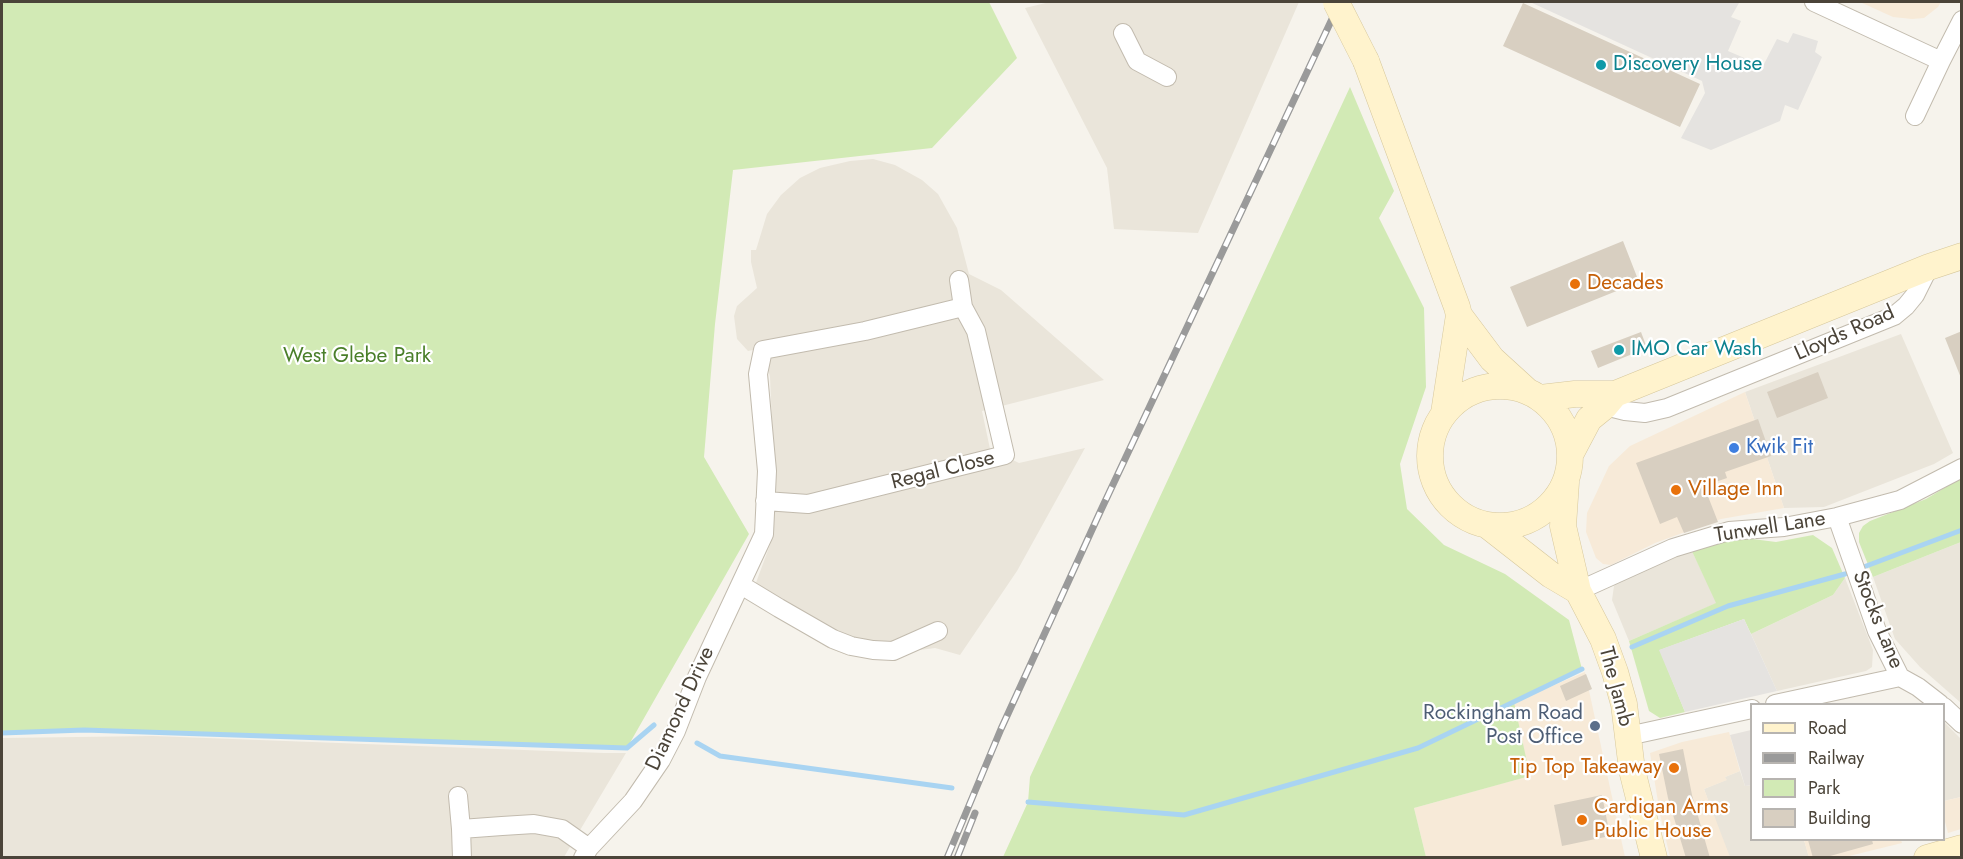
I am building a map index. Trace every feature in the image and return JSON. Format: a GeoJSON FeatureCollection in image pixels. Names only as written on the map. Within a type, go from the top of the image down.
{"type":"FeatureCollection","features":[{"type":"Feature","properties":{"kind":"main road"},"geometry":{"type":"LineString","coordinates":[[1336,2],[1366,61],[1454,294],[1459,315],[1444,413],[1433,435],[1430,458],[1434,482],[1446,502],[1465,517],[1487,525],[1512,526],[1535,518],[1553,502],[1566,482],[1571,453],[1567,431],[1556,412],[1492,359],[1459,315]]}},
{"type":"Feature","properties":{"kind":"main road","name":"Lloyds Road"},"geometry":{"type":"LineString","coordinates":[[1571,453],[1589,419],[1610,400],[1929,267],[1962,256]]}},
{"type":"Feature","properties":{"kind":"main road"},"geometry":{"type":"LineString","coordinates":[[1444,413],[1467,394],[1496,385],[1533,394]]}},
{"type":"Feature","properties":{"kind":"main road","name":"Lloyds Road"},"geometry":{"type":"LineString","coordinates":[[1533,394],[1575,394],[1610,400]]}},
{"type":"Feature","properties":{"kind":"main road","name":"The Jamb"},"geometry":{"type":"LineString","coordinates":[[1566,482],[1563,526],[1578,591],[1599,631],[1615,672],[1624,704],[1632,770],[1654,858]]}},
{"type":"Feature","properties":{"kind":"main road"},"geometry":{"type":"LineString","coordinates":[[1487,525],[1551,575],[1578,591]]}},
{"type":"Feature","properties":{"kind":"main road"},"geometry":{"type":"LineString","coordinates":[[1928,858],[1962,848]]}},
{"type":"Feature","properties":{"kind":"street"},"geometry":{"type":"LineString","coordinates":[[1814,2],[1941,61]]}},
{"type":"Feature","properties":{"kind":"street"},"geometry":{"type":"LineString","coordinates":[[1915,116],[1962,20]]}},
{"type":"Feature","properties":{"kind":"street"},"geometry":{"type":"LineString","coordinates":[[1123,33],[1137,61],[1167,77]]}},
{"type":"Feature","properties":{"kind":"street","name":"Regal Close"},"geometry":{"type":"LineString","coordinates":[[765,501],[808,504],[1005,455],[976,331],[963,307],[959,280]]}},
{"type":"Feature","properties":{"kind":"street"},"geometry":{"type":"LineString","coordinates":[[765,501],[767,471],[758,374],[763,351],[865,331],[963,307]]}},
{"type":"Feature","properties":{"kind":"street","name":"Tunwell Lane"},"geometry":{"type":"LineString","coordinates":[[1578,591],[1674,548],[1729,531],[1784,527],[1837,517],[1900,500],[1962,468]]}},
{"type":"Feature","properties":{"kind":"street","name":"Diamond Drive"},"geometry":{"type":"LineString","coordinates":[[586,853],[633,801],[661,760],[676,731],[697,677],[764,534],[765,501]]}},
{"type":"Feature","properties":{"kind":"street","name":"Stocks Lane"},"geometry":{"type":"LineString","coordinates":[[1837,517],[1877,631],[1900,676],[1938,703]]}},
{"type":"Feature","properties":{"kind":"street"},"geometry":{"type":"LineString","coordinates":[[741,585],[833,639],[851,646],[893,651],[938,631]]}},
{"type":"Feature","properties":{"kind":"street"},"geometry":{"type":"LineString","coordinates":[[1784,703],[1900,676]]}},
{"type":"Feature","properties":{"kind":"street"},"geometry":{"type":"LineString","coordinates":[[1628,736],[1750,709]]}},
{"type":"Feature","properties":{"kind":"street","name":"Stocks Lane"},"geometry":{"type":"LineString","coordinates":[[1945,709],[1962,724]]}},
{"type":"Feature","properties":{"kind":"street"},"geometry":{"type":"LineString","coordinates":[[458,796],[462,858]]}},
{"type":"Feature","properties":{"kind":"street"},"geometry":{"type":"LineString","coordinates":[[460,829],[534,824],[562,829],[586,853]]}},
{"type":"Feature","properties":{"kind":"shaded area"},"geometry":{"type":"Polygon","coordinates":[[[1050,2],[1299,2],[1198,233],[1114,229],[1107,168],[1025,8],[1050,2]]]}},
{"type":"Feature","properties":{"kind":"shaded area"},"geometry":{"type":"Polygon","coordinates":[[[1530,2],[1735,2],[1739,3],[1731,17],[1741,21],[1728,51],[1763,66],[1777,39],[1788,43],[1793,33],[1818,41],[1815,52],[1822,57],[1798,110],[1785,105],[1780,121],[1711,150],[1681,138],[1705,93],[1702,81],[1530,2]]]}},
{"type":"Feature","properties":{"kind":"shaded area"},"geometry":{"type":"Polygon","coordinates":[[[1860,2],[1941,2],[1924,18],[1912,19],[1893,17],[1860,2]]]}},
{"type":"Feature","properties":{"kind":"shaded area"},"geometry":{"type":"Polygon","coordinates":[[[873,159],[895,165],[922,180],[938,194],[957,228],[969,274],[1001,290],[1104,380],[982,411],[990,449],[1019,463],[1085,448],[1017,571],[960,655],[935,648],[867,657],[847,655],[828,648],[750,599],[771,542],[774,470],[770,377],[763,348],[748,351],[737,339],[734,316],[737,306],[757,288],[751,262],[751,250],[756,250],[767,214],[781,195],[800,178],[820,168],[850,161],[873,159]]]}},
{"type":"Feature","properties":{"kind":"shaded area"},"geometry":{"type":"Polygon","coordinates":[[[1901,334],[1953,453],[1934,464],[1824,507],[1784,508],[1745,392],[1901,334]]]}},
{"type":"Feature","properties":{"kind":"shaded area"},"geometry":{"type":"Polygon","coordinates":[[[1745,392],[1784,508],[1721,519],[1655,543],[1611,565],[1603,564],[1596,558],[1586,532],[1587,513],[1609,466],[1630,446],[1745,392]]]}},
{"type":"Feature","properties":{"kind":"shaded area"},"geometry":{"type":"Polygon","coordinates":[[[1961,542],[1961,703],[1920,667],[1895,639],[1873,577],[1961,542]]]}},
{"type":"Feature","properties":{"kind":"shaded area"},"geometry":{"type":"Polygon","coordinates":[[[1690,547],[1717,603],[1629,641],[1612,600],[1614,586],[1618,581],[1690,547]]]}},
{"type":"Feature","properties":{"kind":"shaded area"},"geometry":{"type":"Polygon","coordinates":[[[1845,578],[1873,650],[1872,667],[1866,671],[1777,691],[1751,634],[1833,595],[1845,578]]]}},
{"type":"Feature","properties":{"kind":"shaded area"},"geometry":{"type":"Polygon","coordinates":[[[1744,619],[1777,691],[1685,712],[1659,650],[1744,619]]]}},
{"type":"Feature","properties":{"kind":"shaded area"},"geometry":{"type":"Polygon","coordinates":[[[1585,672],[1625,857],[1426,857],[1414,808],[1529,776],[1514,702],[1585,672]]]}},
{"type":"Feature","properties":{"kind":"shaded area"},"geometry":{"type":"Polygon","coordinates":[[[1945,723],[1962,740],[1961,797],[1945,801],[1945,723]]]}},
{"type":"Feature","properties":{"kind":"shaded area"},"geometry":{"type":"Polygon","coordinates":[[[1750,730],[1750,785],[1745,786],[1730,735],[1750,730]]]}},
{"type":"Feature","properties":{"kind":"shaded area"},"geometry":{"type":"Polygon","coordinates":[[[1729,732],[1740,771],[1725,777],[1727,780],[1704,789],[1730,857],[1670,857],[1650,753],[1682,742],[1729,732]]]}},
{"type":"Feature","properties":{"kind":"shaded area"},"geometry":{"type":"Polygon","coordinates":[[[153,736],[626,753],[564,857],[2,858],[2,738],[153,736]]]}},
{"type":"Feature","properties":{"kind":"shaded area"},"geometry":{"type":"Polygon","coordinates":[[[1740,771],[1745,786],[1750,785],[1750,841],[1804,841],[1809,857],[1728,857],[1704,789],[1726,780],[1725,777],[1740,771]]]}},
{"type":"Feature","properties":{"kind":"shaded area"},"geometry":{"type":"Polygon","coordinates":[[[1961,797],[1961,829],[1948,833],[1945,822],[1945,801],[1961,797]]]}},
{"type":"Feature","properties":{"kind":"shaded area"},"geometry":{"type":"Polygon","coordinates":[[[1804,841],[1901,841],[1902,843],[1845,857],[1809,858],[1804,841]]]}},
{"type":"Feature","properties":{"kind":"green space","name":"West Glebe Park"},"geometry":{"type":"Polygon","coordinates":[[[2,2],[989,2],[1017,58],[932,148],[733,170],[715,324],[704,457],[749,534],[627,748],[84,730],[2,733],[2,2]]]}},
{"type":"Feature","properties":{"kind":"green space"},"geometry":{"type":"Polygon","coordinates":[[[1350,87],[1394,191],[1379,218],[1424,308],[1426,387],[1400,464],[1407,509],[1444,545],[1505,574],[1569,620],[1582,669],[1514,702],[1530,776],[1414,808],[1426,857],[1003,857],[1028,802],[1030,777],[1350,87]]]}},
{"type":"Feature","properties":{"kind":"green space"},"geometry":{"type":"Polygon","coordinates":[[[1961,478],[1961,542],[1873,577],[1859,542],[1859,533],[1863,526],[1870,521],[1926,499],[1961,478]]]}},
{"type":"Feature","properties":{"kind":"green space"},"geometry":{"type":"Polygon","coordinates":[[[1813,535],[1832,548],[1845,578],[1833,595],[1751,634],[1744,619],[1660,650],[1685,712],[1660,718],[1649,711],[1629,641],[1716,603],[1690,547],[1729,536],[1776,542],[1813,535]]]}},
{"type":"Feature","properties":{"kind":"building","name":"Discovery House"},"geometry":{"type":"Polygon","coordinates":[[[1523,3],[1700,84],[1680,127],[1503,46],[1523,3]]]}},
{"type":"Feature","properties":{"kind":"building","name":"Decades"},"geometry":{"type":"Polygon","coordinates":[[[1623,241],[1639,282],[1527,327],[1510,287],[1623,241]]]}},
{"type":"Feature","properties":{"kind":"building"},"geometry":{"type":"Polygon","coordinates":[[[1962,331],[1962,378],[1961,378],[1945,338],[1962,331]]]}},
{"type":"Feature","properties":{"kind":"building","name":"IMO Car Wash"},"geometry":{"type":"Polygon","coordinates":[[[1641,332],[1647,348],[1598,368],[1591,351],[1641,332]]]}},
{"type":"Feature","properties":{"kind":"building"},"geometry":{"type":"Polygon","coordinates":[[[1818,372],[1828,398],[1777,418],[1767,392],[1818,372]]]}},
{"type":"Feature","properties":{"kind":"building"},"geometry":{"type":"Polygon","coordinates":[[[1758,419],[1771,456],[1725,472],[1727,478],[1704,486],[1718,522],[1684,533],[1677,517],[1660,524],[1636,463],[1758,419]]]}},
{"type":"Feature","properties":{"kind":"building"},"geometry":{"type":"Polygon","coordinates":[[[1586,674],[1592,689],[1566,701],[1560,686],[1586,674]]]}},
{"type":"Feature","properties":{"kind":"building"},"geometry":{"type":"Polygon","coordinates":[[[1683,749],[1692,795],[1710,858],[1686,858],[1668,798],[1659,754],[1683,749]]]}},
{"type":"Feature","properties":{"kind":"building","name":"Cardigan Arms Public House"},"geometry":{"type":"Polygon","coordinates":[[[1602,795],[1610,836],[1562,846],[1554,805],[1602,795]]]}},
{"type":"Feature","properties":{"kind":"building"},"geometry":{"type":"Polygon","coordinates":[[[1808,841],[1872,841],[1873,844],[1823,858],[1813,858],[1808,841]]]}},
{"type":"Feature","properties":{"kind":"waterway"},"geometry":{"type":"LineString","coordinates":[[1632,647],[1728,606],[1845,574],[1962,530]]}},
{"type":"Feature","properties":{"kind":"waterway"},"geometry":{"type":"LineString","coordinates":[[1028,802],[1184,815],[1418,748],[1582,669]]}},
{"type":"Feature","properties":{"kind":"waterway"},"geometry":{"type":"LineString","coordinates":[[2,733],[84,730],[627,748],[654,725]]}},
{"type":"Feature","properties":{"kind":"waterway"},"geometry":{"type":"LineString","coordinates":[[697,743],[720,756],[952,788]]}},
{"type":"Feature","properties":{"kind":"railway"},"geometry":{"type":"LineString","coordinates":[[947,858],[1001,729],[1101,510],[1340,2]]}},
{"type":"Feature","properties":{"kind":"railway"},"geometry":{"type":"LineString","coordinates":[[957,858],[975,813]]}},
{"type":"Feature","properties":{"kind":"place","name":"Discovery House"},"geometry":{"type":"Point","coordinates":[1601,65]}},
{"type":"Feature","properties":{"kind":"place","name":"Decades"},"geometry":{"type":"Point","coordinates":[1575,284]}},
{"type":"Feature","properties":{"kind":"place","name":"IMO Car Wash"},"geometry":{"type":"Point","coordinates":[1619,350]}},
{"type":"Feature","properties":{"kind":"place","name":"Kwik Fit"},"geometry":{"type":"Point","coordinates":[1734,448]}},
{"type":"Feature","properties":{"kind":"place","name":"Village Inn"},"geometry":{"type":"Point","coordinates":[1676,490]}},
{"type":"Feature","properties":{"kind":"place","name":"Rockingham Road Post Office"},"geometry":{"type":"Point","coordinates":[1595,726]}},
{"type":"Feature","properties":{"kind":"place","name":"Tip Top Takeaway"},"geometry":{"type":"Point","coordinates":[1674,768]}},
{"type":"Feature","properties":{"kind":"place","name":"Cardigan Arms Public House"},"geometry":{"type":"Point","coordinates":[1582,820]}}]}
